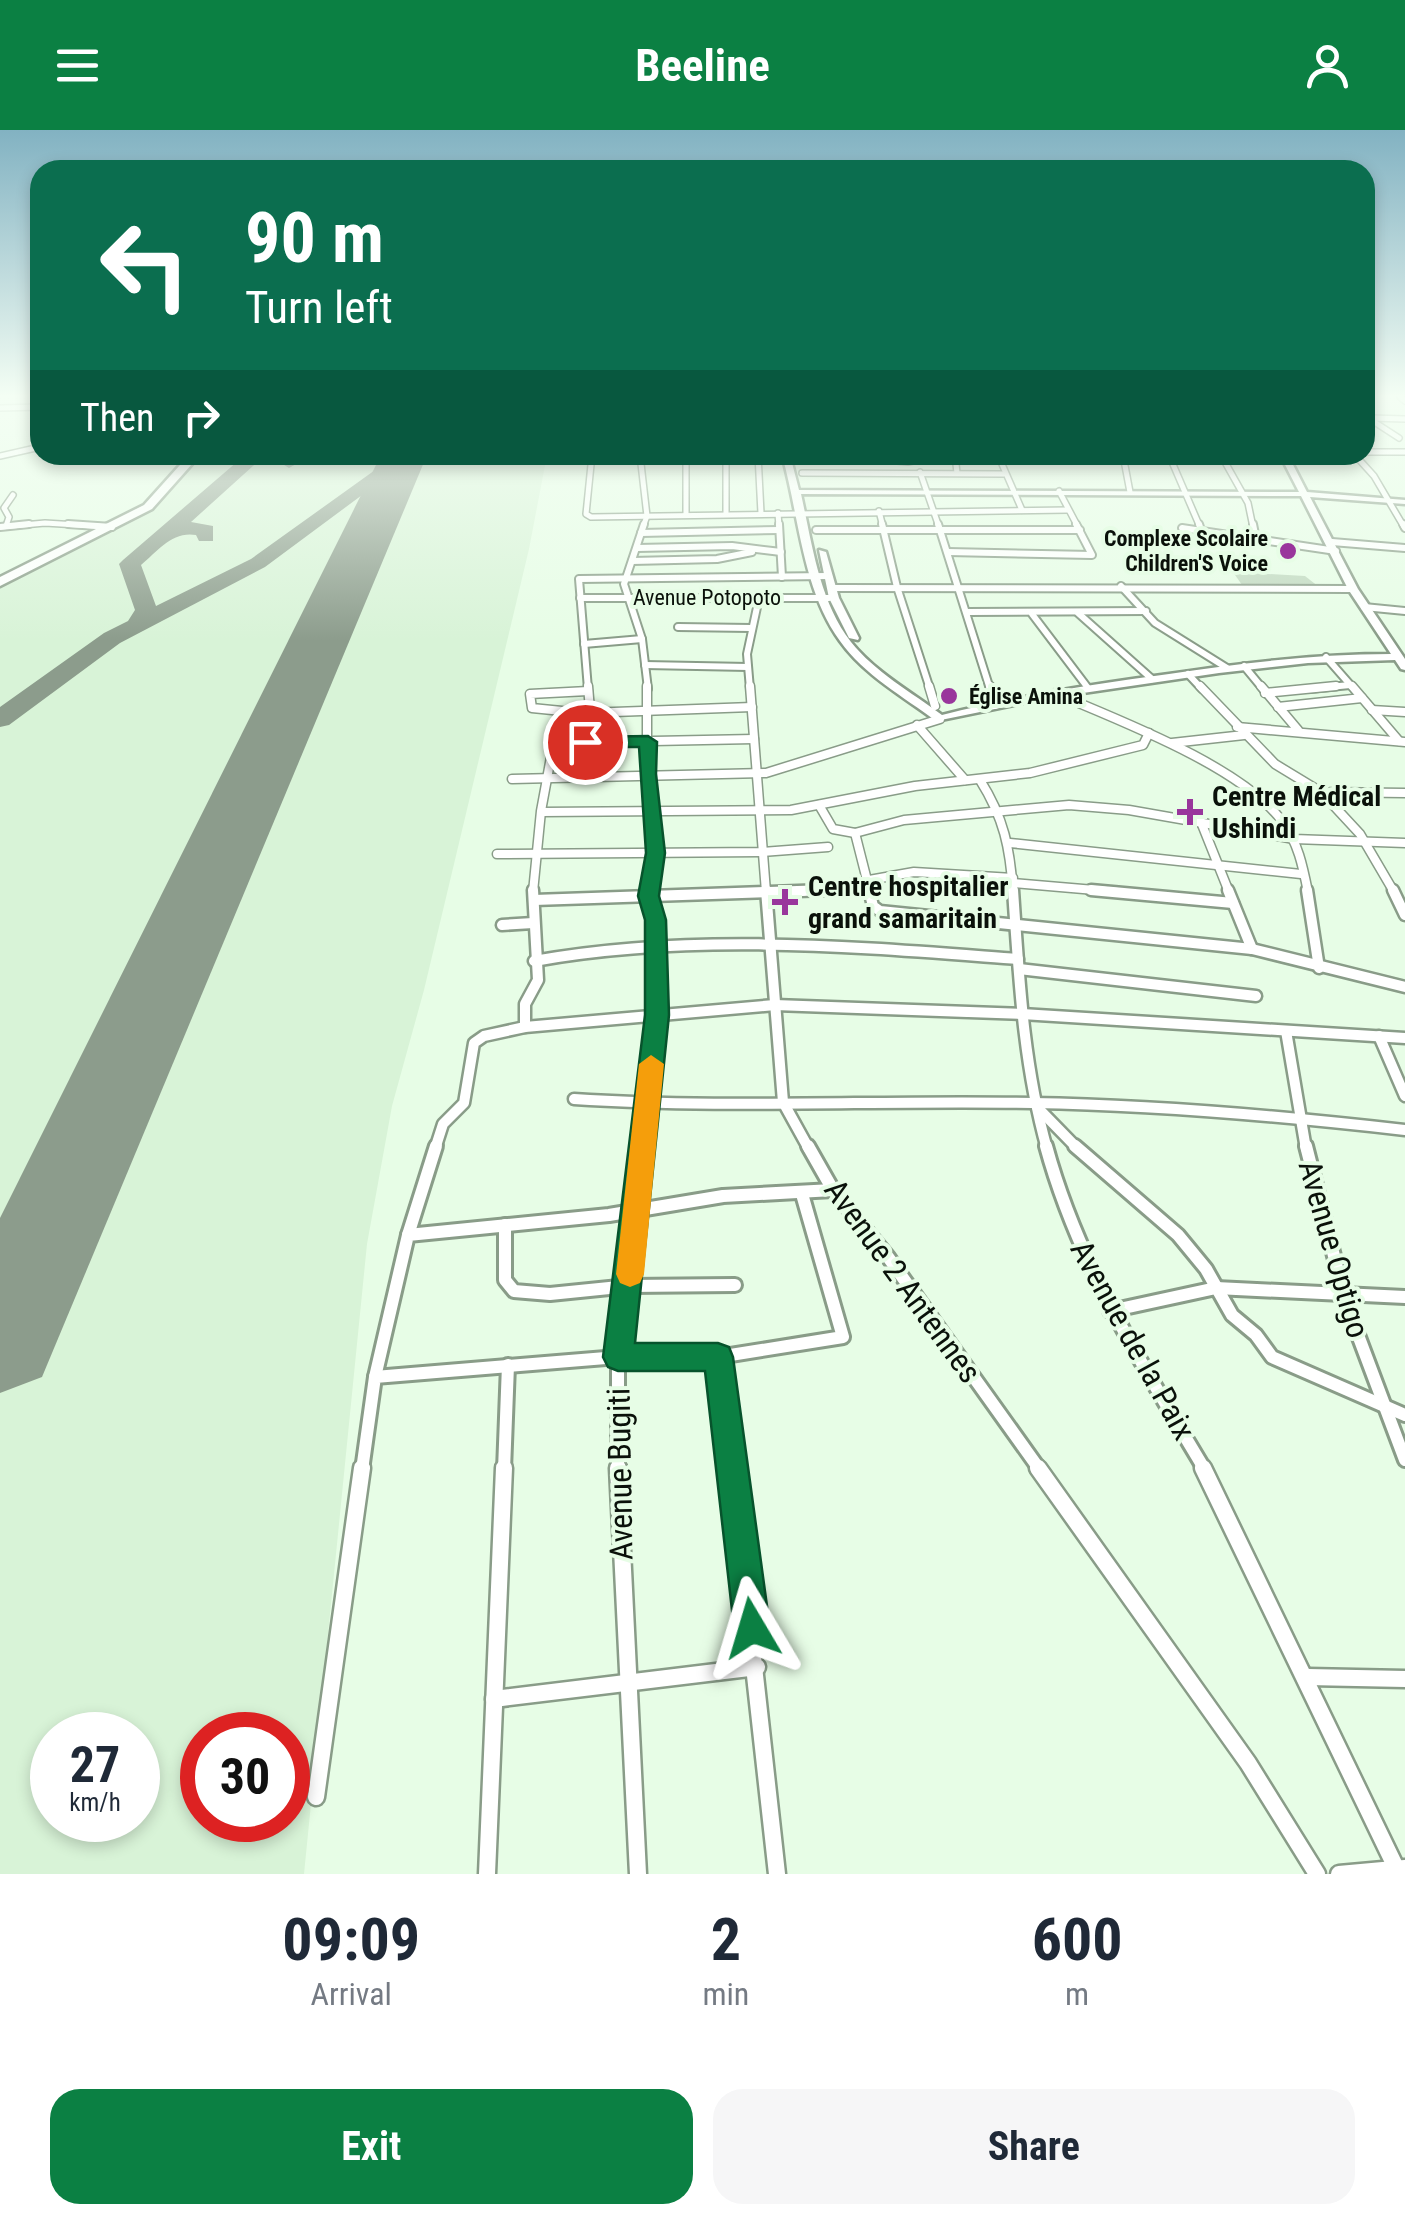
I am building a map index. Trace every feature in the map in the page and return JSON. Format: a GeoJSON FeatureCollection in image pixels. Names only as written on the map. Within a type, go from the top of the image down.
{"type":"FeatureCollection","features":[{"type":"Feature","properties":{"kind":"highway"},"geometry":{"type":"LineString","coordinates":[[0,582],[113,528],[163,495],[176,478]]}},
{"type":"Feature","properties":{"kind":"main road"},"geometry":{"type":"LineString","coordinates":[[798,478],[827,587]]}},
{"type":"Feature","properties":{"kind":"main road"},"geometry":{"type":"LineString","coordinates":[[802,478],[802,492]]}},
{"type":"Feature","properties":{"kind":"main road"},"geometry":{"type":"LineString","coordinates":[[1297,478],[1353,589],[1402,660]]}},
{"type":"Feature","properties":{"kind":"main road"},"geometry":{"type":"LineString","coordinates":[[802,492],[1306,494],[1405,502]]}},
{"type":"Feature","properties":{"kind":"main road"},"geometry":{"type":"LineString","coordinates":[[807,512],[816,530],[836,628],[945,718]]}},
{"type":"Feature","properties":{"kind":"main road"},"geometry":{"type":"LineString","coordinates":[[855,645],[935,706],[945,718]]}},
{"type":"Feature","properties":{"kind":"main road"},"geometry":{"type":"LineString","coordinates":[[945,718],[1088,688],[1227,668],[1326,657],[1402,660]]}},
{"type":"Feature","properties":{"kind":"street"},"geometry":{"type":"LineString","coordinates":[[590,478],[587,515],[1068,510]]}},
{"type":"Feature","properties":{"kind":"street"},"geometry":{"type":"LineString","coordinates":[[645,478],[646,516],[625,578],[627,597],[642,639],[650,709],[647,774],[656,853],[648,896]]}},
{"type":"Feature","properties":{"kind":"street"},"geometry":{"type":"LineString","coordinates":[[686,478],[686,514]]}},
{"type":"Feature","properties":{"kind":"street"},"geometry":{"type":"LineString","coordinates":[[726,478],[726,514]]}},
{"type":"Feature","properties":{"kind":"street"},"geometry":{"type":"LineString","coordinates":[[759,478],[761,513]]}},
{"type":"Feature","properties":{"kind":"street"},"geometry":{"type":"LineString","coordinates":[[922,478],[960,586],[995,705]]}},
{"type":"Feature","properties":{"kind":"street"},"geometry":{"type":"LineString","coordinates":[[1006,478],[1022,510]]}},
{"type":"Feature","properties":{"kind":"street"},"geometry":{"type":"LineString","coordinates":[[1127,478],[1130,492]]}},
{"type":"Feature","properties":{"kind":"street"},"geometry":{"type":"LineString","coordinates":[[1179,478],[1202,530]]}},
{"type":"Feature","properties":{"kind":"street"},"geometry":{"type":"LineString","coordinates":[[1233,478],[1252,513],[1256,538]]}},
{"type":"Feature","properties":{"kind":"street"},"geometry":{"type":"LineString","coordinates":[[1375,478],[1405,528]]}},
{"type":"Feature","properties":{"kind":"street"},"geometry":{"type":"LineString","coordinates":[[948,552],[1092,554],[1059,491]]}},
{"type":"Feature","properties":{"kind":"street"},"geometry":{"type":"LineString","coordinates":[[3,526],[9,517],[4,508],[14,496]]}},
{"type":"Feature","properties":{"kind":"street"},"geometry":{"type":"LineString","coordinates":[[879,511],[897,586],[935,706]]}},
{"type":"Feature","properties":{"kind":"street"},"geometry":{"type":"LineString","coordinates":[[778,513],[782,576]]}},
{"type":"Feature","properties":{"kind":"street"},"geometry":{"type":"LineString","coordinates":[[3,526],[45,523],[113,528]]}},
{"type":"Feature","properties":{"kind":"street"},"geometry":{"type":"LineString","coordinates":[[1182,528],[1334,546],[1405,548]]}},
{"type":"Feature","properties":{"kind":"street"},"geometry":{"type":"LineString","coordinates":[[642,532],[779,530]]}},
{"type":"Feature","properties":{"kind":"street"},"geometry":{"type":"LineString","coordinates":[[816,530],[1080,530]]}},
{"type":"Feature","properties":{"kind":"street"},"geometry":{"type":"LineString","coordinates":[[636,548],[732,546],[780,552]]}},
{"type":"Feature","properties":{"kind":"street"},"geometry":{"type":"LineString","coordinates":[[632,561],[717,559],[758,551]]}},
{"type":"Feature","properties":{"kind":"street"},"geometry":{"type":"LineString","coordinates":[[590,710],[581,578],[782,576],[827,587],[1353,589]]}},
{"type":"Feature","properties":{"kind":"street"},"geometry":{"type":"LineString","coordinates":[[1122,586],[1165,631],[1227,668]]}},
{"type":"Feature","properties":{"kind":"street","name":"Avenue Potopoto"},"geometry":{"type":"LineString","coordinates":[[580,598],[759,598],[827,587]]}},
{"type":"Feature","properties":{"kind":"street","name":"Avenue 2 Antennes"},"geometry":{"type":"LineString","coordinates":[[759,598],[750,628],[748,668],[783,1102],[833,1190],[900,1273],[1248,1764],[1317,1874]]}},
{"type":"Feature","properties":{"kind":"street"},"geometry":{"type":"LineString","coordinates":[[1364,607],[1405,610]]}},
{"type":"Feature","properties":{"kind":"street"},"geometry":{"type":"LineString","coordinates":[[968,612],[1146,611]]}},
{"type":"Feature","properties":{"kind":"street"},"geometry":{"type":"LineString","coordinates":[[1078,613],[1152,679]]}},
{"type":"Feature","properties":{"kind":"street"},"geometry":{"type":"LineString","coordinates":[[1032,614],[1088,688]]}},
{"type":"Feature","properties":{"kind":"street"},"geometry":{"type":"LineString","coordinates":[[678,628],[750,628]]}},
{"type":"Feature","properties":{"kind":"street"},"geometry":{"type":"LineString","coordinates":[[584,644],[642,639]]}},
{"type":"Feature","properties":{"kind":"street"},"geometry":{"type":"LineString","coordinates":[[1326,657],[1402,741]]}},
{"type":"Feature","properties":{"kind":"street"},"geometry":{"type":"LineString","coordinates":[[644,666],[748,668]]}},
{"type":"Feature","properties":{"kind":"street"},"geometry":{"type":"LineString","coordinates":[[1244,666],[1298,730]]}},
{"type":"Feature","properties":{"kind":"street"},"geometry":{"type":"LineString","coordinates":[[1188,674],[1285,772],[1322,792],[1353,822],[1403,909]]}},
{"type":"Feature","properties":{"kind":"street"},"geometry":{"type":"LineString","coordinates":[[1266,692],[1350,685]]}},
{"type":"Feature","properties":{"kind":"street"},"geometry":{"type":"LineString","coordinates":[[588,691],[530,694],[532,708],[562,712],[752,707]]}},
{"type":"Feature","properties":{"kind":"street"},"geometry":{"type":"LineString","coordinates":[[1055,694],[1172,743],[1267,804],[1294,838],[1319,968]]}},
{"type":"Feature","properties":{"kind":"street"},"geometry":{"type":"LineString","coordinates":[[1278,707],[1362,698]]}},
{"type":"Feature","properties":{"kind":"street"},"geometry":{"type":"LineString","coordinates":[[1372,710],[1405,712]]}},
{"type":"Feature","properties":{"kind":"street"},"geometry":{"type":"LineString","coordinates":[[525,1027],[525,1004],[538,980],[533,923],[545,778],[562,712]]}},
{"type":"Feature","properties":{"kind":"street"},"geometry":{"type":"LineString","coordinates":[[512,779],[758,774],[945,718]]}},
{"type":"Feature","properties":{"kind":"street"},"geometry":{"type":"LineString","coordinates":[[918,726],[966,780]]}},
{"type":"Feature","properties":{"kind":"street"},"geometry":{"type":"LineString","coordinates":[[1172,743],[1241,731],[1298,730],[1402,741]]}},
{"type":"Feature","properties":{"kind":"street"},"geometry":{"type":"LineString","coordinates":[[542,812],[761,810],[819,805],[915,786],[1058,768],[1099,753],[1140,746],[1149,734]]}},
{"type":"Feature","properties":{"kind":"street"},"geometry":{"type":"LineString","coordinates":[[553,743],[754,739]]}},
{"type":"Feature","properties":{"kind":"street","name":"Avenue de la Paix"},"geometry":{"type":"LineString","coordinates":[[980,780],[1000,811],[1010,844],[1022,1014],[1034,1103],[1062,1201],[1110,1311],[1216,1489],[1400,1870]]}},
{"type":"Feature","properties":{"kind":"street"},"geometry":{"type":"LineString","coordinates":[[1322,792],[1405,793]]}},
{"type":"Feature","properties":{"kind":"street"},"geometry":{"type":"LineString","coordinates":[[819,805],[834,830],[855,833],[904,820],[1099,807],[1294,838],[1405,843]]}},
{"type":"Feature","properties":{"kind":"street"},"geometry":{"type":"LineString","coordinates":[[1201,822],[1252,949]]}},
{"type":"Feature","properties":{"kind":"street"},"geometry":{"type":"LineString","coordinates":[[855,833],[876,909],[1252,949],[1405,987]]}},
{"type":"Feature","properties":{"kind":"street"},"geometry":{"type":"LineString","coordinates":[[1010,844],[1301,874]]}},
{"type":"Feature","properties":{"kind":"street"},"geometry":{"type":"LineString","coordinates":[[498,854],[762,852],[828,847]]}},
{"type":"Feature","properties":{"kind":"street"},"geometry":{"type":"LineString","coordinates":[[534,900],[767,896],[834,889],[868,878],[914,872],[1233,903]]}},
{"type":"Feature","properties":{"kind":"street","name":"Avenue Bugiti"},"geometry":{"type":"LineString","coordinates":[[638,1874],[616,1428],[618,1357],[657,1015],[657,946],[648,896]]}},
{"type":"Feature","properties":{"kind":"street"},"geometry":{"type":"LineString","coordinates":[[502,925],[533,923]]}},
{"type":"Feature","properties":{"kind":"street"},"geometry":{"type":"LineString","coordinates":[[534,961],[604,948],[771,942],[1019,964],[1256,996]]}},
{"type":"Feature","properties":{"kind":"street"},"geometry":{"type":"LineString","coordinates":[[316,1798],[375,1377],[408,1235],[443,1124],[464,1103],[474,1043],[484,1036],[525,1027],[775,1006],[1022,1014],[1405,1038]]}},
{"type":"Feature","properties":{"kind":"street","name":"Avenue Optigo"},"geometry":{"type":"LineString","coordinates":[[1286,1030],[1298,1118],[1343,1291],[1380,1406],[1405,1460]]}},
{"type":"Feature","properties":{"kind":"street"},"geometry":{"type":"LineString","coordinates":[[1379,1036],[1405,1096]]}},
{"type":"Feature","properties":{"kind":"street"},"geometry":{"type":"LineString","coordinates":[[574,1100],[647,1104],[1034,1103],[1298,1118],[1405,1130]]}},
{"type":"Feature","properties":{"kind":"street"},"geometry":{"type":"LineString","coordinates":[[1034,1103],[1067,1139],[1178,1234],[1196,1255],[1232,1316],[1256,1335],[1272,1357],[1405,1415]]}},
{"type":"Feature","properties":{"kind":"street"},"geometry":{"type":"LineString","coordinates":[[408,1235],[723,1196],[833,1190]]}},
{"type":"Feature","properties":{"kind":"street"},"geometry":{"type":"LineString","coordinates":[[375,1377],[618,1357],[718,1357],[843,1337],[802,1194]]}},
{"type":"Feature","properties":{"kind":"street"},"geometry":{"type":"LineString","coordinates":[[505,1224],[505,1280],[514,1290],[550,1294],[629,1286],[735,1285]]}},
{"type":"Feature","properties":{"kind":"street"},"geometry":{"type":"LineString","coordinates":[[1110,1311],[1216,1288],[1405,1296]]}},
{"type":"Feature","properties":{"kind":"street"},"geometry":{"type":"LineString","coordinates":[[718,1357],[757,1667],[777,1874]]}},
{"type":"Feature","properties":{"kind":"street"},"geometry":{"type":"LineString","coordinates":[[488,1874],[508,1364]]}},
{"type":"Feature","properties":{"kind":"street"},"geometry":{"type":"LineString","coordinates":[[494,1698],[757,1667]]}},
{"type":"Feature","properties":{"kind":"street"},"geometry":{"type":"LineString","coordinates":[[1308,1677],[1405,1678]]}},
{"type":"Feature","properties":{"kind":"street"},"geometry":{"type":"LineString","coordinates":[[1339,1874],[1400,1870]]}},
{"type":"Feature","properties":{"kind":"shaded area"},"geometry":{"type":"Polygon","coordinates":[[[180,478],[543,478],[424,990],[392,1106],[367,1244],[310,1814],[310,1712],[180,1712],[180,1842],[307,1842],[304,1874],[0,1874],[0,584],[148,510],[180,478]]]}},
{"type":"Feature","properties":{"kind":"shaded area"},"geometry":{"type":"Polygon","coordinates":[[[1233,572],[1305,576],[1319,587],[1242,585],[1233,572]]]}},
{"type":"Feature","properties":{"kind":"taxiway"},"geometry":{"type":"LineString","coordinates":[[166,533],[229,478]]}},
{"type":"Feature","properties":{"kind":"taxiway"},"geometry":{"type":"LineString","coordinates":[[136,626],[258,563],[375,478]]}},
{"type":"Feature","properties":{"kind":"taxiway"},"geometry":{"type":"LineString","coordinates":[[166,533],[185,527],[206,530],[206,537]]}},
{"type":"Feature","properties":{"kind":"taxiway"},"geometry":{"type":"LineString","coordinates":[[136,626],[146,610],[130,564],[166,533]]}},
{"type":"Feature","properties":{"kind":"taxiway"},"geometry":{"type":"LineString","coordinates":[[0,719],[112,638],[136,626]]}},
{"type":"Feature","properties":{"kind":"runway"},"geometry":{"type":"LineString","coordinates":[[0,1339],[393,478]]}},
{"type":"Feature","properties":{"kind":"slow traffic"},"geometry":{"type":"LineString","coordinates":[[630,1274],[651,1064]]}},
{"type":"Feature","properties":{"kind":"place","name":"Complexe Scolaire Children'S Voice"},"geometry":{"type":"Point","coordinates":[1288,551]}},
{"type":"Feature","properties":{"kind":"place","name":"Église Amina"},"geometry":{"type":"Point","coordinates":[949,696]}},
{"type":"Feature","properties":{"kind":"place","name":"Centre Médical Ushindi"},"geometry":{"type":"Point","coordinates":[1190,812]}},
{"type":"Feature","properties":{"kind":"place","name":"Centre hospitalier grand samaritain"},"geometry":{"type":"Point","coordinates":[785,902]}},
{"type":"Feature","properties":{"kind":"route"},"geometry":{"type":"LineString","coordinates":[[585,742],[648,742],[647,774],[656,853],[648,896],[655,920],[657,1015],[618,1357],[718,1357],[752,1628]]}}]}
